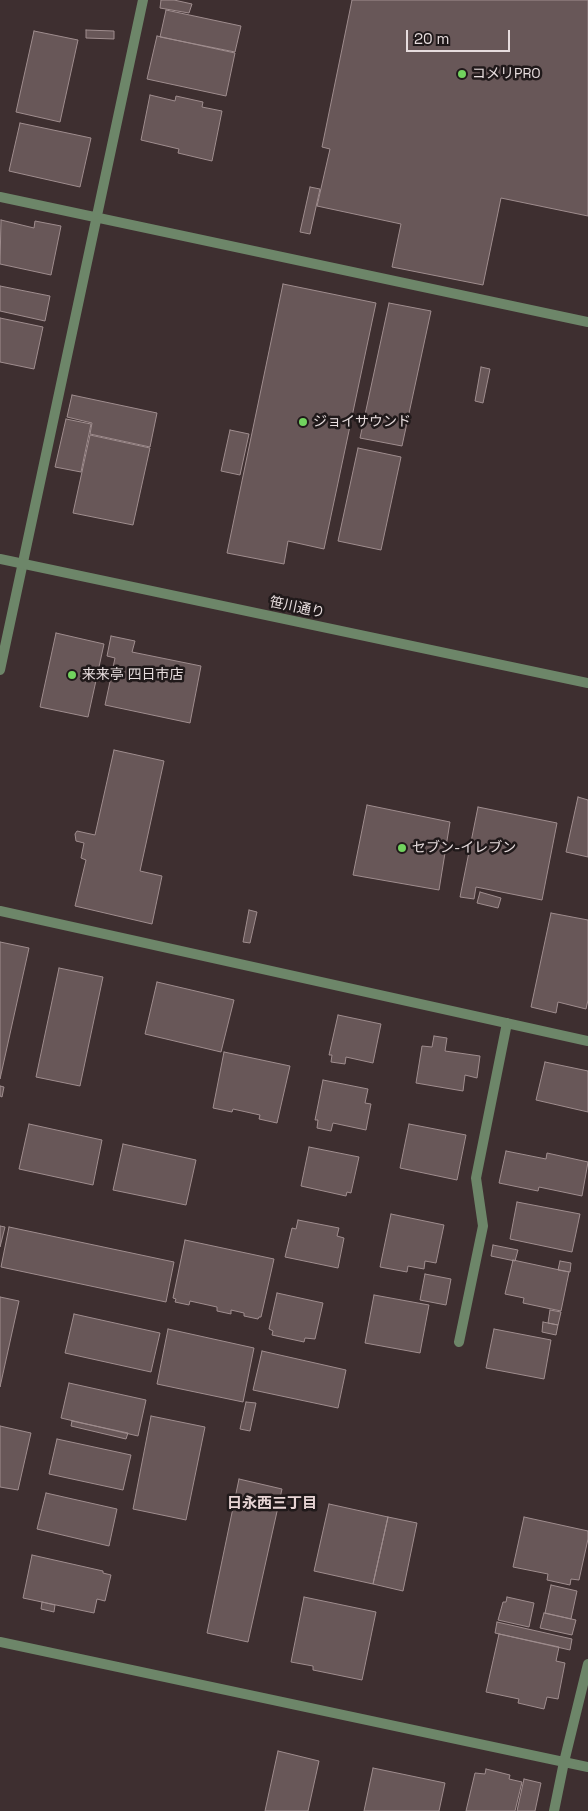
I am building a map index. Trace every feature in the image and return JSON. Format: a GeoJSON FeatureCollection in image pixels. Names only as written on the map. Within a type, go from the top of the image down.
{"type":"FeatureCollection","features":[{"type":"Feature","properties":{"kind":"street"},"geometry":{"type":"LineString","coordinates":[[0,670],[143,0]]}},
{"type":"Feature","properties":{"kind":"street"},"geometry":{"type":"LineString","coordinates":[[0,196],[588,322]]}},
{"type":"Feature","properties":{"kind":"street","name":"笹川通り"},"geometry":{"type":"LineString","coordinates":[[0,559],[588,683]]}},
{"type":"Feature","properties":{"kind":"street"},"geometry":{"type":"LineString","coordinates":[[0,911],[588,1041]]}},
{"type":"Feature","properties":{"kind":"street"},"geometry":{"type":"LineString","coordinates":[[459,1342],[483,1226],[476,1178],[507,1023]]}},
{"type":"Feature","properties":{"kind":"street"},"geometry":{"type":"LineString","coordinates":[[0,1642],[588,1767]]}},
{"type":"Feature","properties":{"kind":"street"},"geometry":{"type":"LineString","coordinates":[[554,1811],[588,1664]]}},
{"type":"Feature","properties":{"kind":"building"},"geometry":{"type":"Polygon","coordinates":[[[161,0],[174,0],[192,4],[189,13],[160,8],[161,0]]]}},
{"type":"Feature","properties":{"kind":"building","name":"コメリPRO"},"geometry":{"type":"Polygon","coordinates":[[[352,0],[588,0],[588,216],[501,198],[483,285],[392,267],[401,224],[317,206],[330,149],[322,147],[352,0]]]}},
{"type":"Feature","properties":{"kind":"building"},"geometry":{"type":"Polygon","coordinates":[[[166,10],[241,26],[235,52],[160,37],[166,10]]]}},
{"type":"Feature","properties":{"kind":"building"},"geometry":{"type":"Polygon","coordinates":[[[86,30],[114,31],[114,39],[86,38],[86,30]]]}},
{"type":"Feature","properties":{"kind":"building"},"geometry":{"type":"Polygon","coordinates":[[[34,31],[78,40],[60,122],[16,112],[34,31]]]}},
{"type":"Feature","properties":{"kind":"building"},"geometry":{"type":"Polygon","coordinates":[[[157,36],[235,53],[226,96],[147,79],[157,36]]]}},
{"type":"Feature","properties":{"kind":"building"},"geometry":{"type":"Polygon","coordinates":[[[150,95],[175,101],[176,96],[203,102],[202,107],[222,111],[212,161],[178,153],[179,149],[141,140],[150,95]]]}},
{"type":"Feature","properties":{"kind":"building"},"geometry":{"type":"Polygon","coordinates":[[[20,123],[91,138],[80,187],[9,171],[20,123]]]}},
{"type":"Feature","properties":{"kind":"building"},"geometry":{"type":"Polygon","coordinates":[[[310,187],[320,189],[310,234],[300,232],[310,187]]]}},
{"type":"Feature","properties":{"kind":"building"},"geometry":{"type":"Polygon","coordinates":[[[1,220],[34,228],[35,221],[61,226],[51,275],[0,264],[1,220]]]}},
{"type":"Feature","properties":{"kind":"building","name":"ジョイサウンド"},"geometry":{"type":"Polygon","coordinates":[[[283,284],[376,303],[324,549],[288,541],[284,564],[227,553],[283,284]]]}},
{"type":"Feature","properties":{"kind":"building"},"geometry":{"type":"Polygon","coordinates":[[[0,286],[50,296],[45,321],[0,311],[0,286]]]}},
{"type":"Feature","properties":{"kind":"building"},"geometry":{"type":"Polygon","coordinates":[[[389,303],[431,311],[402,446],[360,438],[389,303]]]}},
{"type":"Feature","properties":{"kind":"building"},"geometry":{"type":"Polygon","coordinates":[[[0,318],[43,327],[34,369],[0,362],[0,318]]]}},
{"type":"Feature","properties":{"kind":"building"},"geometry":{"type":"Polygon","coordinates":[[[481,367],[490,369],[483,403],[475,401],[481,367]]]}},
{"type":"Feature","properties":{"kind":"building"},"geometry":{"type":"Polygon","coordinates":[[[72,395],[157,413],[150,447],[90,434],[92,423],[67,417],[72,395]]]}},
{"type":"Feature","properties":{"kind":"building"},"geometry":{"type":"Polygon","coordinates":[[[66,419],[91,424],[81,472],[55,467],[66,419]]]}},
{"type":"Feature","properties":{"kind":"building"},"geometry":{"type":"Polygon","coordinates":[[[230,430],[249,434],[240,475],[221,471],[230,430]]]}},
{"type":"Feature","properties":{"kind":"building"},"geometry":{"type":"Polygon","coordinates":[[[90,435],[150,448],[133,525],[73,513],[90,435]]]}},
{"type":"Feature","properties":{"kind":"building"},"geometry":{"type":"Polygon","coordinates":[[[358,448],[401,457],[381,550],[338,541],[358,448]]]}},
{"type":"Feature","properties":{"kind":"building","name":"来来亭 四日市店"},"geometry":{"type":"Polygon","coordinates":[[[56,633],[104,644],[88,717],[40,707],[56,633]]]}},
{"type":"Feature","properties":{"kind":"building"},"geometry":{"type":"Polygon","coordinates":[[[111,636],[135,641],[132,652],[201,666],[190,723],[105,705],[115,658],[107,656],[111,636]]]}},
{"type":"Feature","properties":{"kind":"building"},"geometry":{"type":"Polygon","coordinates":[[[114,750],[164,761],[140,871],[162,876],[152,924],[75,906],[86,860],[81,858],[84,843],[76,841],[75,834],[77,831],[95,835],[114,750]]]}},
{"type":"Feature","properties":{"kind":"building"},"geometry":{"type":"Polygon","coordinates":[[[578,797],[588,800],[588,857],[566,852],[578,797]]]}},
{"type":"Feature","properties":{"kind":"building","name":"セブン-イレブン"},"geometry":{"type":"Polygon","coordinates":[[[367,805],[450,822],[439,890],[353,875],[367,805]]]}},
{"type":"Feature","properties":{"kind":"building"},"geometry":{"type":"Polygon","coordinates":[[[478,807],[557,823],[542,900],[476,887],[474,899],[460,897],[478,807]]]}},
{"type":"Feature","properties":{"kind":"building"},"geometry":{"type":"Polygon","coordinates":[[[480,892],[501,898],[498,908],[477,903],[480,892]]]}},
{"type":"Feature","properties":{"kind":"building"},"geometry":{"type":"Polygon","coordinates":[[[249,910],[257,912],[250,943],[243,942],[249,910]]]}},
{"type":"Feature","properties":{"kind":"building"},"geometry":{"type":"Polygon","coordinates":[[[551,913],[588,920],[588,1000],[586,1009],[558,1002],[556,1013],[531,1007],[551,913]]]}},
{"type":"Feature","properties":{"kind":"building"},"geometry":{"type":"Polygon","coordinates":[[[0,942],[29,948],[0,1079],[0,942]]]}},
{"type":"Feature","properties":{"kind":"building"},"geometry":{"type":"Polygon","coordinates":[[[59,968],[103,977],[80,1086],[36,1077],[59,968]]]}},
{"type":"Feature","properties":{"kind":"building"},"geometry":{"type":"Polygon","coordinates":[[[157,982],[234,1000],[221,1052],[145,1034],[157,982]]]}},
{"type":"Feature","properties":{"kind":"building"},"geometry":{"type":"Polygon","coordinates":[[[338,1015],[381,1024],[373,1063],[346,1057],[345,1064],[331,1062],[332,1055],[329,1055],[338,1015]]]}},
{"type":"Feature","properties":{"kind":"building"},"geometry":{"type":"Polygon","coordinates":[[[434,1036],[447,1038],[445,1051],[480,1056],[477,1078],[465,1075],[463,1091],[416,1083],[422,1046],[432,1047],[434,1036]]]}},
{"type":"Feature","properties":{"kind":"building"},"geometry":{"type":"Polygon","coordinates":[[[224,1052],[290,1066],[277,1123],[259,1119],[260,1115],[233,1109],[232,1112],[213,1108],[224,1052]]]}},
{"type":"Feature","properties":{"kind":"building"},"geometry":{"type":"Polygon","coordinates":[[[545,1062],[588,1071],[588,1112],[536,1100],[545,1062]]]}},
{"type":"Feature","properties":{"kind":"building"},"geometry":{"type":"Polygon","coordinates":[[[323,1080],[368,1089],[365,1103],[371,1104],[366,1130],[333,1123],[331,1131],[317,1128],[318,1120],[315,1120],[323,1080]]]}},
{"type":"Feature","properties":{"kind":"building"},"geometry":{"type":"Polygon","coordinates":[[[0,1086],[4,1087],[2,1097],[0,1096],[0,1086]]]}},
{"type":"Feature","properties":{"kind":"building"},"geometry":{"type":"Polygon","coordinates":[[[29,1124],[102,1140],[93,1185],[19,1169],[29,1124]]]}},
{"type":"Feature","properties":{"kind":"building"},"geometry":{"type":"Polygon","coordinates":[[[409,1124],[466,1135],[457,1180],[400,1168],[409,1124]]]}},
{"type":"Feature","properties":{"kind":"building"},"geometry":{"type":"Polygon","coordinates":[[[123,1144],[196,1160],[186,1205],[113,1190],[123,1144]]]}},
{"type":"Feature","properties":{"kind":"building"},"geometry":{"type":"Polygon","coordinates":[[[309,1147],[359,1157],[351,1193],[347,1192],[346,1196],[301,1186],[309,1147]]]}},
{"type":"Feature","properties":{"kind":"building"},"geometry":{"type":"Polygon","coordinates":[[[506,1151],[546,1159],[547,1153],[588,1162],[582,1196],[539,1187],[538,1191],[499,1183],[506,1151]]]}},
{"type":"Feature","properties":{"kind":"building"},"geometry":{"type":"Polygon","coordinates":[[[517,1202],[580,1214],[572,1252],[510,1239],[517,1202]]]}},
{"type":"Feature","properties":{"kind":"building"},"geometry":{"type":"Polygon","coordinates":[[[391,1214],[444,1225],[436,1263],[425,1261],[424,1269],[408,1266],[407,1272],[380,1267],[391,1214]]]}},
{"type":"Feature","properties":{"kind":"building"},"geometry":{"type":"Polygon","coordinates":[[[298,1220],[339,1228],[337,1236],[344,1238],[338,1268],[285,1257],[292,1228],[296,1229],[298,1220]]]}},
{"type":"Feature","properties":{"kind":"building"},"geometry":{"type":"Polygon","coordinates":[[[0,1226],[5,1227],[0,1247],[0,1226]]]}},
{"type":"Feature","properties":{"kind":"building"},"geometry":{"type":"Polygon","coordinates":[[[9,1227],[174,1262],[166,1302],[1,1267],[9,1227]]]}},
{"type":"Feature","properties":{"kind":"building"},"geometry":{"type":"Polygon","coordinates":[[[185,1240],[274,1259],[261,1317],[258,1319],[244,1316],[244,1313],[231,1310],[231,1314],[217,1311],[217,1307],[190,1301],[189,1305],[175,1302],[176,1299],[173,1298],[185,1240]]]}},
{"type":"Feature","properties":{"kind":"building"},"geometry":{"type":"Polygon","coordinates":[[[493,1245],[518,1250],[515,1261],[491,1256],[493,1245]]]}},
{"type":"Feature","properties":{"kind":"building"},"geometry":{"type":"Polygon","coordinates":[[[513,1260],[569,1272],[561,1311],[523,1303],[524,1298],[505,1294],[513,1260]]]}},
{"type":"Feature","properties":{"kind":"building"},"geometry":{"type":"Polygon","coordinates":[[[560,1261],[571,1263],[570,1272],[558,1270],[560,1261]]]}},
{"type":"Feature","properties":{"kind":"building"},"geometry":{"type":"Polygon","coordinates":[[[425,1274],[451,1279],[446,1305],[420,1300],[425,1274]]]}},
{"type":"Feature","properties":{"kind":"building"},"geometry":{"type":"Polygon","coordinates":[[[277,1293],[323,1303],[315,1339],[305,1338],[304,1342],[272,1335],[273,1331],[269,1329],[277,1293]]]}},
{"type":"Feature","properties":{"kind":"building"},"geometry":{"type":"Polygon","coordinates":[[[374,1295],[429,1305],[420,1353],[365,1343],[374,1295]]]}},
{"type":"Feature","properties":{"kind":"building"},"geometry":{"type":"Polygon","coordinates":[[[0,1297],[19,1301],[0,1387],[0,1297]]]}},
{"type":"Feature","properties":{"kind":"building"},"geometry":{"type":"Polygon","coordinates":[[[550,1310],[561,1312],[558,1325],[548,1323],[550,1310]]]}},
{"type":"Feature","properties":{"kind":"building"},"geometry":{"type":"Polygon","coordinates":[[[74,1314],[160,1333],[151,1372],[65,1353],[74,1314]]]}},
{"type":"Feature","properties":{"kind":"building"},"geometry":{"type":"Polygon","coordinates":[[[543,1322],[558,1325],[556,1335],[542,1332],[543,1322]]]}},
{"type":"Feature","properties":{"kind":"building"},"geometry":{"type":"Polygon","coordinates":[[[168,1329],[254,1348],[243,1402],[157,1384],[168,1329]]]}},
{"type":"Feature","properties":{"kind":"building"},"geometry":{"type":"Polygon","coordinates":[[[494,1329],[551,1340],[544,1379],[486,1368],[494,1329]]]}},
{"type":"Feature","properties":{"kind":"building"},"geometry":{"type":"Polygon","coordinates":[[[262,1351],[346,1370],[338,1408],[253,1390],[262,1351]]]}},
{"type":"Feature","properties":{"kind":"building"},"geometry":{"type":"Polygon","coordinates":[[[69,1383],[146,1400],[138,1436],[61,1418],[69,1383]]]}},
{"type":"Feature","properties":{"kind":"building"},"geometry":{"type":"Polygon","coordinates":[[[246,1402],[256,1403],[250,1431],[240,1429],[246,1402]]]}},
{"type":"Feature","properties":{"kind":"building"},"geometry":{"type":"Polygon","coordinates":[[[151,1416],[205,1427],[186,1520],[133,1509],[151,1416]]]}},
{"type":"Feature","properties":{"kind":"building"},"geometry":{"type":"Polygon","coordinates":[[[72,1421],[128,1433],[126,1439],[71,1426],[72,1421]]]}},
{"type":"Feature","properties":{"kind":"building"},"geometry":{"type":"Polygon","coordinates":[[[0,1426],[31,1433],[18,1490],[0,1487],[0,1426]]]}},
{"type":"Feature","properties":{"kind":"building"},"geometry":{"type":"Polygon","coordinates":[[[57,1439],[131,1455],[123,1490],[49,1474],[57,1439]]]}},
{"type":"Feature","properties":{"kind":"building"},"geometry":{"type":"Polygon","coordinates":[[[239,1479],[282,1489],[248,1642],[207,1633],[239,1479]]]}},
{"type":"Feature","properties":{"kind":"building"},"geometry":{"type":"Polygon","coordinates":[[[46,1493],[117,1509],[109,1546],[37,1529],[46,1493]]]}},
{"type":"Feature","properties":{"kind":"building"},"geometry":{"type":"Polygon","coordinates":[[[329,1504],[388,1517],[373,1584],[314,1571],[329,1504]]]}},
{"type":"Feature","properties":{"kind":"building"},"geometry":{"type":"Polygon","coordinates":[[[388,1517],[417,1523],[403,1591],[373,1584],[388,1517]]]}},
{"type":"Feature","properties":{"kind":"building"},"geometry":{"type":"Polygon","coordinates":[[[524,1517],[588,1531],[579,1580],[571,1579],[570,1585],[547,1580],[548,1574],[513,1567],[524,1517]]]}},
{"type":"Feature","properties":{"kind":"building"},"geometry":{"type":"Polygon","coordinates":[[[32,1555],[103,1571],[103,1573],[111,1575],[105,1601],[97,1599],[94,1613],[23,1598],[32,1555]]]}},
{"type":"Feature","properties":{"kind":"building"},"geometry":{"type":"Polygon","coordinates":[[[551,1585],[577,1591],[571,1619],[545,1613],[551,1585]]]}},
{"type":"Feature","properties":{"kind":"building"},"geometry":{"type":"Polygon","coordinates":[[[304,1597],[376,1612],[362,1680],[313,1670],[313,1666],[291,1662],[304,1597]]]}},
{"type":"Feature","properties":{"kind":"building"},"geometry":{"type":"Polygon","coordinates":[[[507,1597],[534,1603],[529,1627],[498,1620],[503,1602],[506,1602],[507,1597]]]}},
{"type":"Feature","properties":{"kind":"building"},"geometry":{"type":"Polygon","coordinates":[[[42,1602],[55,1605],[54,1612],[41,1609],[42,1602]]]}},
{"type":"Feature","properties":{"kind":"building"},"geometry":{"type":"Polygon","coordinates":[[[544,1613],[576,1620],[572,1635],[540,1628],[544,1613]]]}},
{"type":"Feature","properties":{"kind":"building"},"geometry":{"type":"Polygon","coordinates":[[[497,1622],[572,1639],[570,1650],[495,1633],[497,1622]]]}},
{"type":"Feature","properties":{"kind":"building"},"geometry":{"type":"Polygon","coordinates":[[[499,1634],[559,1647],[556,1661],[565,1663],[558,1699],[547,1697],[544,1709],[518,1703],[519,1699],[486,1692],[499,1634]]]}},
{"type":"Feature","properties":{"kind":"building"},"geometry":{"type":"Polygon","coordinates":[[[278,1751],[319,1761],[308,1811],[265,1811],[278,1751]]]}},
{"type":"Feature","properties":{"kind":"building"},"geometry":{"type":"Polygon","coordinates":[[[373,1768],[445,1783],[439,1811],[364,1811],[373,1768]]]}},
{"type":"Feature","properties":{"kind":"building"},"geometry":{"type":"Polygon","coordinates":[[[486,1769],[510,1775],[509,1779],[522,1782],[515,1811],[466,1811],[475,1773],[485,1774],[486,1769]]]}},
{"type":"Feature","properties":{"kind":"building"},"geometry":{"type":"Polygon","coordinates":[[[524,1779],[541,1783],[535,1811],[517,1811],[524,1779]]]}},
{"type":"Feature","properties":{"kind":"place","name":"コメリPRO"},"geometry":{"type":"Point","coordinates":[462,74]}},
{"type":"Feature","properties":{"kind":"place","name":"ジョイサウンド"},"geometry":{"type":"Point","coordinates":[303,422]}},
{"type":"Feature","properties":{"kind":"place","name":"来来亭 四日市店"},"geometry":{"type":"Point","coordinates":[72,675]}},
{"type":"Feature","properties":{"kind":"place","name":"セブン-イレブン"},"geometry":{"type":"Point","coordinates":[402,848]}},
{"type":"Feature","properties":{"kind":"district","name":"日永西三丁目"},"geometry":{"type":"Point","coordinates":[272,1504]}}]}
